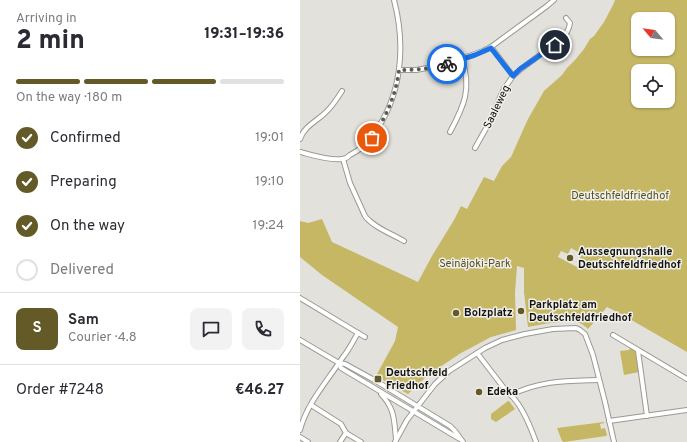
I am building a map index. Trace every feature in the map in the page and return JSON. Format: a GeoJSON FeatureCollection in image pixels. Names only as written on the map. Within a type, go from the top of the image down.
{"type":"FeatureCollection","features":[{"type":"Feature","properties":{"kind":"street"},"geometry":{"type":"LineString","coordinates":[[300,152],[322,158],[343,159],[364,147],[377,130],[392,101],[399,70],[399,22],[394,0]]}},
{"type":"Feature","properties":{"kind":"street"},"geometry":{"type":"LineString","coordinates":[[399,70],[416,70],[444,65],[491,48],[554,0]]}},
{"type":"Feature","properties":{"kind":"street"},"geometry":{"type":"LineString","coordinates":[[513,76],[564,36],[570,23],[566,18]]}},
{"type":"Feature","properties":{"kind":"street","name":"Saaleweg"},"geometry":{"type":"LineString","coordinates":[[475,148],[493,116],[502,93],[513,76],[491,48]]}},
{"type":"Feature","properties":{"kind":"street"},"geometry":{"type":"LineString","coordinates":[[450,132],[460,114],[466,98],[466,74],[462,59]]}},
{"type":"Feature","properties":{"kind":"street"},"geometry":{"type":"LineString","coordinates":[[300,139],[304,131],[330,109],[342,91]]}},
{"type":"Feature","properties":{"kind":"street"},"geometry":{"type":"LineString","coordinates":[[343,159],[350,183],[365,216],[373,224],[404,241]]}},
{"type":"Feature","properties":{"kind":"street"},"geometry":{"type":"LineString","coordinates":[[300,298],[365,338]]}},
{"type":"Feature","properties":{"kind":"street"},"geometry":{"type":"LineString","coordinates":[[396,441],[407,420],[441,377],[478,353],[495,343],[525,334],[576,328],[586,337],[593,355],[614,442]]}},
{"type":"Feature","properties":{"kind":"street"},"geometry":{"type":"LineString","coordinates":[[300,430],[311,405],[358,333]]}},
{"type":"Feature","properties":{"kind":"street"},"geometry":{"type":"LineString","coordinates":[[613,336],[687,380]]}},
{"type":"Feature","properties":{"kind":"street"},"geometry":{"type":"LineString","coordinates":[[300,340],[418,406],[450,426],[461,440]]}},
{"type":"Feature","properties":{"kind":"street"},"geometry":{"type":"LineString","coordinates":[[638,351],[647,416]]}},
{"type":"Feature","properties":{"kind":"street"},"geometry":{"type":"LineString","coordinates":[[478,353],[523,413],[536,442]]}},
{"type":"Feature","properties":{"kind":"street"},"geometry":{"type":"LineString","coordinates":[[339,363],[341,368],[452,436],[461,440]]}},
{"type":"Feature","properties":{"kind":"street"},"geometry":{"type":"LineString","coordinates":[[511,395],[544,383],[599,380]]}},
{"type":"Feature","properties":{"kind":"street"},"geometry":{"type":"LineString","coordinates":[[376,390],[386,400],[392,411],[396,441]]}},
{"type":"Feature","properties":{"kind":"street"},"geometry":{"type":"LineString","coordinates":[[311,405],[341,424],[346,433],[361,442]]}},
{"type":"Feature","properties":{"kind":"street"},"geometry":{"type":"LineString","coordinates":[[609,422],[687,410]]}},
{"type":"Feature","properties":{"kind":"street"},"geometry":{"type":"LineString","coordinates":[[340,442],[346,433]]}},
{"type":"Feature","properties":{"kind":"street"},"geometry":{"type":"LineString","coordinates":[[300,437],[308,442]]}},
{"type":"Feature","properties":{"kind":"green space"},"geometry":{"type":"Polygon","coordinates":[[[615,0],[687,0],[687,352],[607,307],[588,329],[580,323],[573,321],[528,327],[524,292],[524,268],[517,266],[515,293],[516,330],[491,337],[461,353],[428,375],[408,394],[376,376],[395,341],[398,327],[322,275],[300,257],[300,221],[308,223],[322,219],[332,242],[418,282],[461,206],[467,209],[484,177],[494,181],[502,166],[511,157],[528,119],[544,91],[562,75],[604,22],[615,0]],[[571,248],[568,254],[561,251],[558,257],[577,267],[582,254],[571,248]]]}},
{"type":"Feature","properties":{"kind":"green space"},"geometry":{"type":"Polygon","coordinates":[[[630,348],[635,351],[639,372],[624,375],[620,351],[629,350],[630,348]]]}},
{"type":"Feature","properties":{"kind":"green space"},"geometry":{"type":"Polygon","coordinates":[[[508,401],[515,409],[496,422],[491,419],[491,414],[508,401]]]}},
{"type":"Feature","properties":{"kind":"green space"},"geometry":{"type":"Polygon","coordinates":[[[604,422],[600,424],[601,429],[605,428],[606,436],[564,442],[562,441],[557,428],[604,422]]]}},
{"type":"Feature","properties":{"kind":"way so far"},"geometry":{"type":"LineString","coordinates":[[372,138],[389,109],[399,70],[416,70],[447,64]]}},
{"type":"Feature","properties":{"kind":"place","name":"Aussegnungshalle Deutschfeldfriedhof"},"geometry":{"type":"Point","coordinates":[570,258]}},
{"type":"Feature","properties":{"kind":"place","name":"Parkplatz am Deutschfeldfriedhof"},"geometry":{"type":"Point","coordinates":[521,311]}},
{"type":"Feature","properties":{"kind":"place","name":"Bolzplatz"},"geometry":{"type":"Point","coordinates":[456,313]}},
{"type":"Feature","properties":{"kind":"place","name":"Deutschfeld Friedhof"},"geometry":{"type":"Point","coordinates":[378,379]}},
{"type":"Feature","properties":{"kind":"place","name":"Edeka"},"geometry":{"type":"Point","coordinates":[479,392]}},
{"type":"Feature","properties":{"kind":"route"},"geometry":{"type":"LineString","coordinates":[[447,64],[491,48],[513,76],[520,69],[555,45]]}},
{"type":"Feature","properties":{"kind":"park label","name":"Deutschfeldfriedhof"},"geometry":{"type":"Point","coordinates":[620,196]}},
{"type":"Feature","properties":{"kind":"park label","name":"Seinäjoki-Park"},"geometry":{"type":"Point","coordinates":[475,264]}}]}
